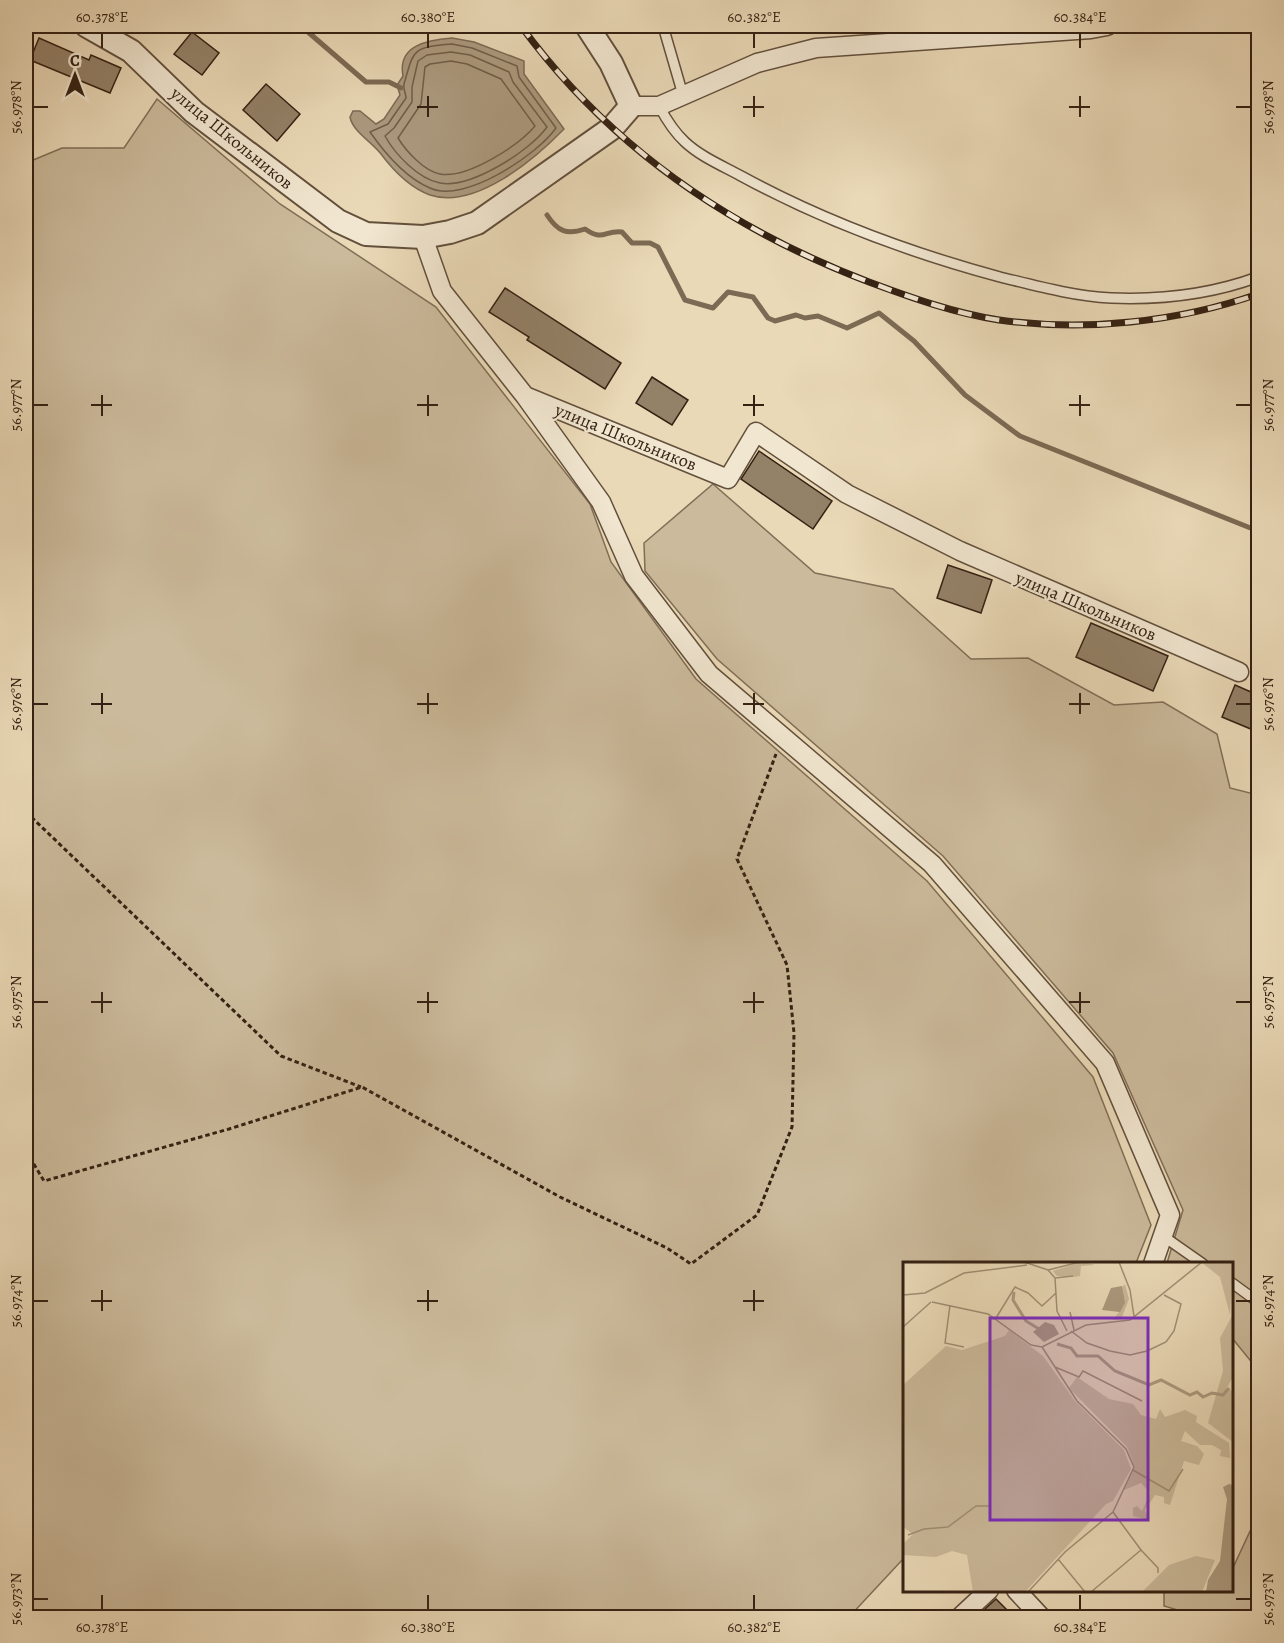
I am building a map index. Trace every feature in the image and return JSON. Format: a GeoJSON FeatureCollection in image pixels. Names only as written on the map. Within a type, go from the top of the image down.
{"type":"FeatureCollection","features":[{"type":"Feature","properties":{"kind":"street","name":"улица Школьников"},"geometry":{"type":"LineString","coordinates":[[87,26],[131,51],[194,112],[338,221],[366,234],[423,237],[442,291],[525,396],[728,479],[756,432],[847,494],[960,551],[1239,672]]}},
{"type":"Feature","properties":{"kind":"street"},"geometry":{"type":"LineString","coordinates":[[587,26],[611,63],[631,105]]}},
{"type":"Feature","properties":{"kind":"street"},"geometry":{"type":"LineString","coordinates":[[631,105],[658,105],[757,63],[816,48],[1107,26]]}},
{"type":"Feature","properties":{"kind":"street"},"geometry":{"type":"LineString","coordinates":[[423,237],[450,232],[477,223],[612,128],[631,105]]}},
{"type":"Feature","properties":{"kind":"street"},"geometry":{"type":"LineString","coordinates":[[525,396],[601,502],[634,576],[709,674],[932,864],[1105,1063],[1170,1215],[1153,1262]]}},
{"type":"Feature","properties":{"kind":"street"},"geometry":{"type":"LineString","coordinates":[[959,1617],[987,1592]]}},
{"type":"Feature","properties":{"kind":"street"},"geometry":{"type":"LineString","coordinates":[[1018,1592],[1042,1617]]}},
{"type":"Feature","properties":{"kind":"lane"},"geometry":{"type":"LineString","coordinates":[[663,26],[682,95]]}},
{"type":"Feature","properties":{"kind":"lane"},"geometry":{"type":"LineString","coordinates":[[658,105],[673,129],[698,152],[795,205],[861,232],[977,271],[1062,291],[1112,298],[1165,297],[1196,293],[1226,288],[1258,277]]}},
{"type":"Feature","properties":{"kind":"lane"},"geometry":{"type":"LineString","coordinates":[[1163,1236],[1202,1262]]}},
{"type":"Feature","properties":{"kind":"lane"},"geometry":{"type":"LineString","coordinates":[[1233,1284],[1258,1302]]}},
{"type":"Feature","properties":{"kind":"path"},"geometry":{"type":"LineString","coordinates":[[26,812],[281,1056],[362,1087],[560,1197],[667,1248],[691,1264],[757,1215],[792,1127],[794,1033],[788,965],[737,859],[782,736]]}},
{"type":"Feature","properties":{"kind":"path"},"geometry":{"type":"LineString","coordinates":[[26,1151],[44,1181],[229,1129],[362,1087]]}},
{"type":"Feature","properties":{"kind":"shaded area"},"geometry":{"type":"Polygon","coordinates":[[[157,99],[280,204],[436,307],[590,504],[611,562],[696,679],[927,881],[1093,1077],[1151,1225],[1136,1262],[903,1262],[903,1559],[849,1617],[26,1617],[26,163],[62,148],[124,148],[157,99]]]}},
{"type":"Feature","properties":{"kind":"shaded area"},"geometry":{"type":"Polygon","coordinates":[[[713,484],[815,573],[893,589],[971,659],[1028,658],[1114,705],[1163,702],[1217,734],[1230,788],[1258,795],[1258,1370],[1233,1339],[1233,1262],[1167,1262],[1183,1210],[1113,1053],[943,856],[717,659],[645,571],[644,543],[713,484]]]}},
{"type":"Feature","properties":{"kind":"shaded area"},"geometry":{"type":"Polygon","coordinates":[[[1258,1514],[1258,1617],[1201,1617],[1164,1606],[1164,1592],[1233,1592],[1233,1568],[1258,1514]]]}},
{"type":"Feature","properties":{"kind":"water"},"geometry":{"type":"Polygon","coordinates":[[[452,38],[474,42],[524,61],[524,74],[564,129],[537,154],[503,179],[485,189],[447,198],[423,192],[403,178],[358,132],[350,117],[353,111],[360,111],[376,124],[384,119],[400,95],[397,85],[403,76],[402,66],[405,57],[410,51],[416,46],[433,40],[452,38]]]}},
{"type":"Feature","properties":{"kind":"building"},"geometry":{"type":"Polygon","coordinates":[[[192,32],[219,53],[202,75],[174,54],[192,32]]]}},
{"type":"Feature","properties":{"kind":"building"},"geometry":{"type":"Polygon","coordinates":[[[39,38],[89,60],[91,55],[121,68],[110,93],[30,60],[39,38]]]}},
{"type":"Feature","properties":{"kind":"building"},"geometry":{"type":"Polygon","coordinates":[[[266,84],[300,114],[277,141],[243,110],[266,84]]]}},
{"type":"Feature","properties":{"kind":"building"},"geometry":{"type":"Polygon","coordinates":[[[505,288],[621,363],[605,389],[527,340],[529,337],[489,312],[505,288]]]}},
{"type":"Feature","properties":{"kind":"building"},"geometry":{"type":"Polygon","coordinates":[[[652,377],[688,400],[672,425],[636,403],[652,377]]]}},
{"type":"Feature","properties":{"kind":"building"},"geometry":{"type":"Polygon","coordinates":[[[759,451],[832,501],[813,529],[741,479],[759,451]]]}},
{"type":"Feature","properties":{"kind":"building"},"geometry":{"type":"Polygon","coordinates":[[[948,565],[992,580],[981,613],[937,598],[948,565]]]}},
{"type":"Feature","properties":{"kind":"building"},"geometry":{"type":"Polygon","coordinates":[[[1091,623],[1168,656],[1153,691],[1076,657],[1091,623]]]}},
{"type":"Feature","properties":{"kind":"building"},"geometry":{"type":"Polygon","coordinates":[[[1235,685],[1258,695],[1258,732],[1222,717],[1235,685]]]}},
{"type":"Feature","properties":{"kind":"building"},"geometry":{"type":"Polygon","coordinates":[[[996,1599],[1014,1617],[976,1617],[996,1599]]]}},
{"type":"Feature","properties":{"kind":"waterway"},"geometry":{"type":"LineString","coordinates":[[301,26],[366,82],[389,82],[401,88]]}},
{"type":"Feature","properties":{"kind":"waterway"},"geometry":{"type":"LineString","coordinates":[[547,215],[563,231],[573,232],[585,229],[596,235],[622,232],[632,243],[650,243],[658,247],[685,300],[713,308],[728,292],[753,297],[768,318],[775,321],[796,315],[805,318],[818,316],[847,328],[879,313],[914,341],[965,395],[1020,436],[1258,531]]}},
{"type":"Feature","properties":{"kind":"railway"},"geometry":{"type":"LineString","coordinates":[[521,26],[593,109],[633,146],[676,179],[768,237],[818,261],[885,288],[982,317],[1064,325],[1164,318],[1196,312],[1258,294]]}}]}
